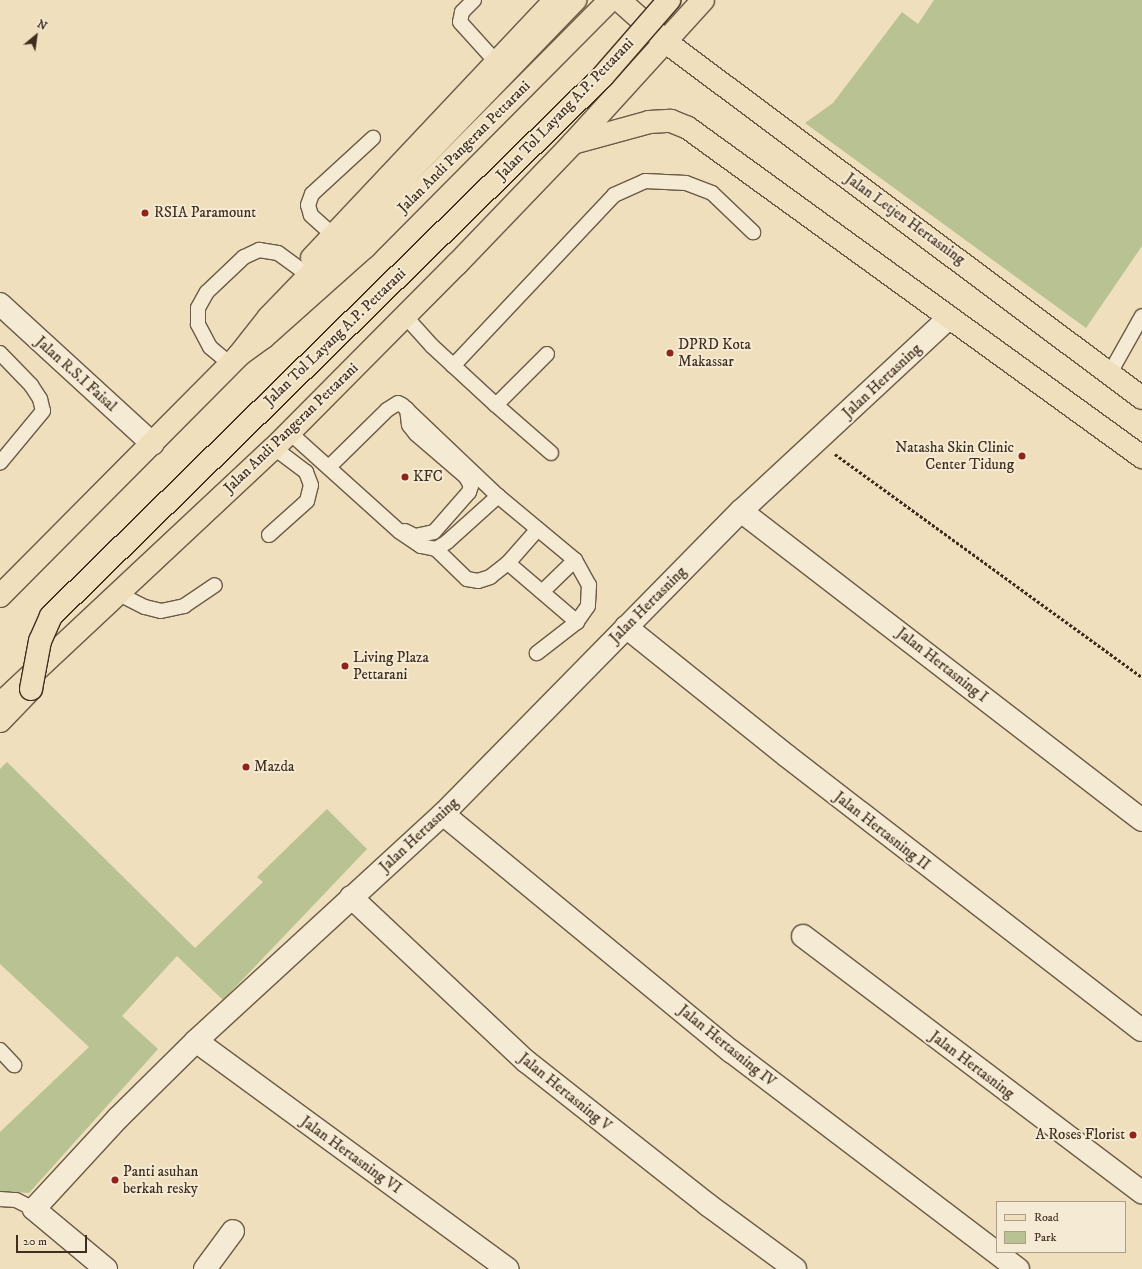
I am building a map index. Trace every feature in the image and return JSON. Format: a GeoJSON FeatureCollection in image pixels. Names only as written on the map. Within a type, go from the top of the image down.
{"type":"FeatureCollection","features":[{"type":"Feature","properties":{"kind":"main road","name":"Jalan Andi Pangeran Pettarani"},"geometry":{"type":"LineString","coordinates":[[3,587],[153,444],[231,356],[301,270],[555,0]]}},
{"type":"Feature","properties":{"kind":"main road"},"geometry":{"type":"LineString","coordinates":[[231,356],[575,0]]}},
{"type":"Feature","properties":{"kind":"main road","name":"Jalan Andi Pangeran Pettarani"},"geometry":{"type":"LineString","coordinates":[[231,356],[264,337],[365,247],[610,0]]}},
{"type":"Feature","properties":{"kind":"main road","name":"Jalan Letjen Hertasning"},"geometry":{"type":"LineString","coordinates":[[619,0],[666,42],[1142,398]]}},
{"type":"Feature","properties":{"kind":"main road","name":"Jalan Tol Layang A.P. Pettarani"},"geometry":{"type":"LineString","coordinates":[[28,699],[40,641],[51,616],[603,76],[669,0]]}},
{"type":"Feature","properties":{"kind":"main road","name":"Jalan Andi Pangeran Pettarani"},"geometry":{"type":"LineString","coordinates":[[0,704],[117,593],[274,448],[573,143],[703,0]]}},
{"type":"Feature","properties":{"kind":"main road"},"geometry":{"type":"LineString","coordinates":[[573,143],[649,122],[671,121],[688,128],[1142,457]]}},
{"type":"Feature","properties":{"kind":"main road"},"geometry":{"type":"LineString","coordinates":[[0,734],[28,699],[38,667]]}},
{"type":"Feature","properties":{"kind":"main road"},"geometry":{"type":"LineString","coordinates":[[0,721],[28,699]]}},
{"type":"Feature","properties":{"kind":"street","name":"Jalan R.S.I Faisal"},"geometry":{"type":"LineString","coordinates":[[0,304],[153,444]]}},
{"type":"Feature","properties":{"kind":"street","name":"Jalan Hertasning"},"geometry":{"type":"LineString","coordinates":[[34,1209],[119,1117],[196,1041],[443,814],[741,511],[949,318]]}},
{"type":"Feature","properties":{"kind":"street","name":"Jalan Hertasning I"},"geometry":{"type":"LineString","coordinates":[[741,511],[1142,820]]}},
{"type":"Feature","properties":{"kind":"street","name":"Jalan Hertasning II"},"geometry":{"type":"LineString","coordinates":[[626,627],[819,781],[1142,1030]]}},
{"type":"Feature","properties":{"kind":"street","name":"Jalan Hertasning IV"},"geometry":{"type":"LineString","coordinates":[[443,814],[732,1052],[996,1252]]}},
{"type":"Feature","properties":{"kind":"street","name":"Jalan Hertasning V"},"geometry":{"type":"LineString","coordinates":[[351,897],[527,1062],[708,1205],[795,1269]]}},
{"type":"Feature","properties":{"kind":"street","name":"Jalan Hertasning"},"geometry":{"type":"LineString","coordinates":[[803,936],[1142,1192]]}},
{"type":"Feature","properties":{"kind":"street","name":"Jalan Hertasning VI"},"geometry":{"type":"LineString","coordinates":[[196,1041],[507,1269]]}},
{"type":"Feature","properties":{"kind":"street"},"geometry":{"type":"LineString","coordinates":[[34,1209],[106,1269]]}},
{"type":"Feature","properties":{"kind":"street"},"geometry":{"type":"LineString","coordinates":[[205,1269],[233,1231]]}},
{"type":"Feature","properties":{"kind":"street","name":"Jalan Hertasning IV"},"geometry":{"type":"LineString","coordinates":[[997,1253],[1018,1269]]}},
{"type":"Feature","properties":{"kind":"lane"},"geometry":{"type":"LineString","coordinates":[[474,0],[462,12],[460,22],[497,63]]}},
{"type":"Feature","properties":{"kind":"lane"},"geometry":{"type":"LineString","coordinates":[[333,235],[311,215],[308,205],[312,194],[373,138]]}},
{"type":"Feature","properties":{"kind":"lane"},"geometry":{"type":"LineString","coordinates":[[453,366],[614,195],[645,181],[686,183],[712,193],[753,232]]}},
{"type":"Feature","properties":{"kind":"lane"},"geometry":{"type":"LineString","coordinates":[[231,356],[210,347],[198,324],[198,308],[207,292],[244,257],[258,250],[278,253],[301,270]]}},
{"type":"Feature","properties":{"kind":"lane"},"geometry":{"type":"LineString","coordinates":[[405,316],[453,366],[551,453]]}},
{"type":"Feature","properties":{"kind":"lane"},"geometry":{"type":"LineString","coordinates":[[1110,373],[1142,316]]}},
{"type":"Feature","properties":{"kind":"lane"},"geometry":{"type":"LineString","coordinates":[[0,353],[31,384],[40,399],[43,411],[0,463]]}},
{"type":"Feature","properties":{"kind":"lane"},"geometry":{"type":"LineString","coordinates":[[496,405],[547,354]]}},
{"type":"Feature","properties":{"kind":"lane"},"geometry":{"type":"LineString","coordinates":[[329,467],[393,404],[402,405],[407,409],[498,496],[575,560],[589,585],[588,606],[577,622],[537,653]]}},
{"type":"Feature","properties":{"kind":"lane"},"geometry":{"type":"LineString","coordinates":[[342,479],[359,487],[402,530],[416,536],[434,532],[469,492],[471,486],[466,477],[416,434],[409,425],[407,409]]}},
{"type":"Feature","properties":{"kind":"lane"},"geometry":{"type":"LineString","coordinates":[[289,432],[400,532],[421,546],[436,549],[467,579],[478,581],[490,577],[508,563],[538,529]]}},
{"type":"Feature","properties":{"kind":"lane"},"geometry":{"type":"LineString","coordinates":[[269,535],[307,501],[311,485],[306,472],[274,448]]}},
{"type":"Feature","properties":{"kind":"lane"},"geometry":{"type":"LineString","coordinates":[[436,549],[477,517],[498,496]]}},
{"type":"Feature","properties":{"kind":"lane"},"geometry":{"type":"LineString","coordinates":[[542,592],[575,560]]}},
{"type":"Feature","properties":{"kind":"lane"},"geometry":{"type":"LineString","coordinates":[[508,563],[577,622]]}},
{"type":"Feature","properties":{"kind":"lane"},"geometry":{"type":"LineString","coordinates":[[117,593],[145,607],[161,611],[184,606],[215,584]]}},
{"type":"Feature","properties":{"kind":"lane"},"geometry":{"type":"LineString","coordinates":[[0,1050],[14,1065]]}},
{"type":"Feature","properties":{"kind":"lane"},"geometry":{"type":"LineString","coordinates":[[0,1199],[16,1200],[34,1209]]}},
{"type":"Feature","properties":{"kind":"path"},"geometry":{"type":"LineString","coordinates":[[817,441],[1142,677]]}},
{"type":"Feature","properties":{"kind":"green space"},"geometry":{"type":"Polygon","coordinates":[[[934,0],[1142,0],[1142,246],[1086,328],[805,123],[833,103],[902,12],[918,24],[934,0]]]}},
{"type":"Feature","properties":{"kind":"green space"},"geometry":{"type":"Polygon","coordinates":[[[7,762],[195,948],[263,882],[257,877],[327,809],[367,849],[223,1000],[177,956],[122,1016],[158,1049],[29,1193],[0,1191],[0,1132],[89,1047],[0,964],[0,769],[7,762]]]}},
{"type":"Feature","properties":{"kind":"place","name":"RSIA Paramount"},"geometry":{"type":"Point","coordinates":[145,213]}},
{"type":"Feature","properties":{"kind":"place","name":"DPRD Kota Makassar"},"geometry":{"type":"Point","coordinates":[670,353]}},
{"type":"Feature","properties":{"kind":"place","name":"Natasha Skin Clinic Center Tidung"},"geometry":{"type":"Point","coordinates":[1022,456]}},
{"type":"Feature","properties":{"kind":"place","name":"KFC"},"geometry":{"type":"Point","coordinates":[405,477]}},
{"type":"Feature","properties":{"kind":"place","name":"Living Plaza Pettarani"},"geometry":{"type":"Point","coordinates":[345,666]}},
{"type":"Feature","properties":{"kind":"place","name":"Mazda"},"geometry":{"type":"Point","coordinates":[246,767]}},
{"type":"Feature","properties":{"kind":"place","name":"A Roses Florist"},"geometry":{"type":"Point","coordinates":[1133,1135]}},
{"type":"Feature","properties":{"kind":"place","name":"Panti asuhan berkah resky"},"geometry":{"type":"Point","coordinates":[115,1180]}}]}
